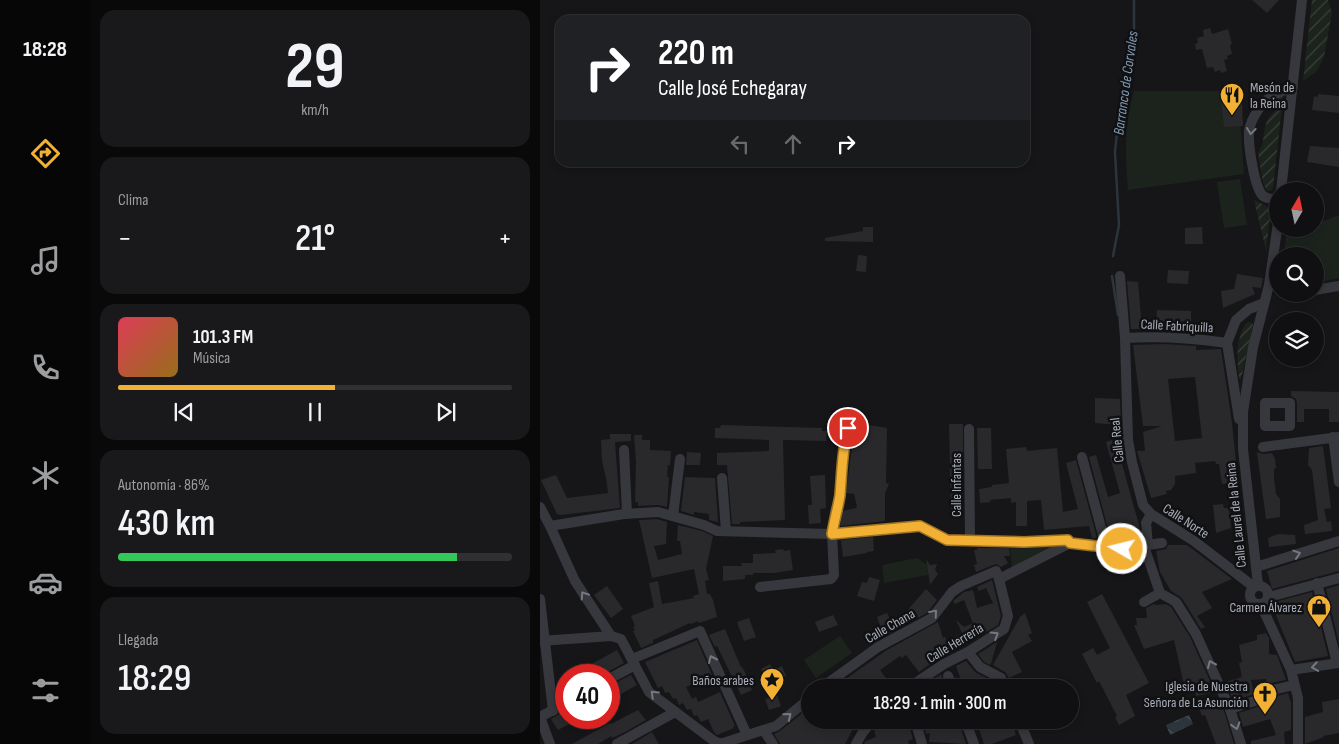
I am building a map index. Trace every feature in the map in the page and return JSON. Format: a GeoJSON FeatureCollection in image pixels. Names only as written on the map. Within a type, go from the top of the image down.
{"type":"FeatureCollection","features":[{"type":"Feature","properties":{"kind":"street"},"geometry":{"type":"LineString","coordinates":[[1282,182],[1302,0]]}},
{"type":"Feature","properties":{"kind":"street"},"geometry":{"type":"LineString","coordinates":[[1269,198],[1262,195],[1252,166],[1249,132],[1253,118],[1265,101],[1273,94],[1293,86]]}},
{"type":"Feature","properties":{"kind":"street","name":"Calle Real"},"geometry":{"type":"LineString","coordinates":[[1120,276],[1130,449],[1143,505],[1151,514]]}},
{"type":"Feature","properties":{"kind":"street"},"geometry":{"type":"LineString","coordinates":[[1324,288],[1339,286]]}},
{"type":"Feature","properties":{"kind":"street","name":"Calle Laurel de la Reina"},"geometry":{"type":"LineString","coordinates":[[1243,441],[1245,404],[1253,347],[1264,304],[1269,294]]}},
{"type":"Feature","properties":{"kind":"street"},"geometry":{"type":"LineString","coordinates":[[1227,343],[1236,320],[1249,309],[1264,304]]}},
{"type":"Feature","properties":{"kind":"street","name":"Calle Fabriquilla"},"geometry":{"type":"LineString","coordinates":[[1125,338],[1179,337],[1227,343]]}},
{"type":"Feature","properties":{"kind":"street","name":"Calle Laurel de la Reina"},"geometry":{"type":"LineString","coordinates":[[1227,343],[1243,441],[1256,568],[1256,586]]}},
{"type":"Feature","properties":{"kind":"street"},"geometry":{"type":"LineString","coordinates":[[760,587],[831,579],[834,575],[832,534],[839,498],[845,441],[852,414]]}},
{"type":"Feature","properties":{"kind":"street","name":"Calle Infantas"},"geometry":{"type":"LineString","coordinates":[[969,429],[970,540]]}},
{"type":"Feature","properties":{"kind":"street"},"geometry":{"type":"LineString","coordinates":[[1263,447],[1336,437],[1339,482]]}},
{"type":"Feature","properties":{"kind":"street"},"geometry":{"type":"LineString","coordinates":[[624,450],[627,514]]}},
{"type":"Feature","properties":{"kind":"street"},"geometry":{"type":"LineString","coordinates":[[1082,457],[1106,546]]}},
{"type":"Feature","properties":{"kind":"street"},"geometry":{"type":"LineString","coordinates":[[673,516],[680,459]]}},
{"type":"Feature","properties":{"kind":"street"},"geometry":{"type":"LineString","coordinates":[[722,478],[726,531]]}},
{"type":"Feature","properties":{"kind":"street"},"geometry":{"type":"LineString","coordinates":[[540,507],[575,581],[611,636]]}},
{"type":"Feature","properties":{"kind":"street"},"geometry":{"type":"LineString","coordinates":[[550,526],[627,514],[658,512],[704,525],[717,531],[832,534],[920,526],[947,540],[1024,542],[1068,540],[1070,543],[1137,551],[1162,543]]}},
{"type":"Feature","properties":{"kind":"street"},"geometry":{"type":"LineString","coordinates":[[1151,514],[1146,524],[1146,547],[1160,593],[1176,602],[1196,634],[1230,709],[1241,744]]}},
{"type":"Feature","properties":{"kind":"street","name":"Calle Norte"},"geometry":{"type":"LineString","coordinates":[[1151,514],[1194,541],[1256,586]]}},
{"type":"Feature","properties":{"kind":"street"},"geometry":{"type":"LineString","coordinates":[[1256,568],[1339,542]]}},
{"type":"Feature","properties":{"kind":"street","name":"Calle Chana"},"geometry":{"type":"LineString","coordinates":[[834,679],[878,647],[932,618],[948,597],[960,586],[996,571],[999,578],[1070,543]]}},
{"type":"Feature","properties":{"kind":"street","name":"Calle Herrería"},"geometry":{"type":"LineString","coordinates":[[922,679],[1004,629],[1008,616],[999,578]]}},
{"type":"Feature","properties":{"kind":"street"},"geometry":{"type":"LineString","coordinates":[[1298,744],[1298,698],[1291,670],[1265,604],[1268,591],[1264,587],[1256,586],[1250,591],[1251,601],[1256,604],[1265,604],[1317,584],[1339,578]]}},
{"type":"Feature","properties":{"kind":"street"},"geometry":{"type":"LineString","coordinates":[[1291,670],[1338,663],[1317,584]]}},
{"type":"Feature","properties":{"kind":"street"},"geometry":{"type":"LineString","coordinates":[[1144,602],[1160,593]]}},
{"type":"Feature","properties":{"kind":"street"},"geometry":{"type":"LineString","coordinates":[[540,599],[542,641],[553,710],[540,718],[550,744]]}},
{"type":"Feature","properties":{"kind":"street"},"geometry":{"type":"LineString","coordinates":[[620,671],[633,662],[700,631],[747,735]]}},
{"type":"Feature","properties":{"kind":"street"},"geometry":{"type":"LineString","coordinates":[[542,641],[611,636],[621,639],[649,692],[714,741],[721,744],[776,726],[801,705]]}},
{"type":"Feature","properties":{"kind":"street"},"geometry":{"type":"LineString","coordinates":[[968,652],[980,667],[1001,679]]}},
{"type":"Feature","properties":{"kind":"street"},"geometry":{"type":"LineString","coordinates":[[1230,709],[1261,699],[1264,692],[1294,685]]}},
{"type":"Feature","properties":{"kind":"street"},"geometry":{"type":"LineString","coordinates":[[618,744],[675,712]]}},
{"type":"Feature","properties":{"kind":"street"},"geometry":{"type":"LineString","coordinates":[[856,744],[866,729]]}},
{"type":"Feature","properties":{"kind":"street"},"geometry":{"type":"LineString","coordinates":[[918,729],[922,744]]}},
{"type":"Feature","properties":{"kind":"street"},"geometry":{"type":"LineString","coordinates":[[968,729],[974,744]]}},
{"type":"Feature","properties":{"kind":"street"},"geometry":{"type":"LineString","coordinates":[[1023,729],[1029,744]]}},
{"type":"Feature","properties":{"kind":"street"},"geometry":{"type":"LineString","coordinates":[[764,730],[773,744]]}},
{"type":"Feature","properties":{"kind":"shaded area"},"geometry":{"type":"Polygon","coordinates":[[[1312,0],[1328,0],[1332,13],[1324,57],[1317,71],[1303,81],[1312,0]]]}},
{"type":"Feature","properties":{"kind":"shaded area"},"geometry":{"type":"Polygon","coordinates":[[[1134,91],[1238,91],[1244,174],[1128,190],[1126,140],[1128,115],[1134,91]]]}},
{"type":"Feature","properties":{"kind":"shaded area"},"geometry":{"type":"Polygon","coordinates":[[[1283,96],[1274,182],[1269,182],[1269,191],[1267,191],[1263,183],[1258,153],[1263,143],[1267,121],[1275,111],[1273,102],[1283,96]]]}},
{"type":"Feature","properties":{"kind":"shaded area"},"geometry":{"type":"Polygon","coordinates":[[[1240,179],[1247,225],[1224,228],[1217,182],[1240,179]]]}},
{"type":"Feature","properties":{"kind":"shaded area"},"geometry":{"type":"Polygon","coordinates":[[[1254,200],[1269,207],[1266,250],[1254,200]]]}},
{"type":"Feature","properties":{"kind":"shaded area"},"geometry":{"type":"Polygon","coordinates":[[[1339,215],[1339,278],[1324,281],[1324,247],[1285,247],[1286,238],[1324,238],[1324,221],[1339,215]]]}},
{"type":"Feature","properties":{"kind":"shaded area"},"geometry":{"type":"Polygon","coordinates":[[[1250,322],[1253,324],[1241,380],[1239,379],[1238,344],[1242,330],[1246,323],[1250,322]]]}},
{"type":"Feature","properties":{"kind":"shaded area"},"geometry":{"type":"Polygon","coordinates":[[[1010,544],[1056,545],[1057,548],[1012,568],[1010,544]]]}},
{"type":"Feature","properties":{"kind":"shaded area"},"geometry":{"type":"Polygon","coordinates":[[[917,558],[927,565],[928,575],[884,583],[882,565],[917,558]]]}},
{"type":"Feature","properties":{"kind":"shaded area"},"geometry":{"type":"Polygon","coordinates":[[[840,636],[852,653],[816,678],[804,660],[840,636]]]}},
{"type":"Feature","properties":{"kind":"water"},"geometry":{"type":"Polygon","coordinates":[[[1189,715],[1193,724],[1170,735],[1166,725],[1189,715]]]}},
{"type":"Feature","properties":{"kind":"building"},"geometry":{"type":"Polygon","coordinates":[[[1252,0],[1279,0],[1267,13],[1252,0]]]}},
{"type":"Feature","properties":{"kind":"building"},"geometry":{"type":"Polygon","coordinates":[[[1210,28],[1212,34],[1228,29],[1232,44],[1230,45],[1232,54],[1227,56],[1228,59],[1224,60],[1227,71],[1221,73],[1220,70],[1215,72],[1213,67],[1207,68],[1202,49],[1196,50],[1197,38],[1204,36],[1203,30],[1210,28]]]}},
{"type":"Feature","properties":{"kind":"building"},"geometry":{"type":"Polygon","coordinates":[[[1318,94],[1339,96],[1339,113],[1312,110],[1314,96],[1318,97],[1318,94]]]}},
{"type":"Feature","properties":{"kind":"building"},"geometry":{"type":"Polygon","coordinates":[[[1221,99],[1231,99],[1231,102],[1242,102],[1243,126],[1224,126],[1221,99]]]}},
{"type":"Feature","properties":{"kind":"building"},"geometry":{"type":"Polygon","coordinates":[[[1310,146],[1339,148],[1339,167],[1307,162],[1310,146]]]}},
{"type":"Feature","properties":{"kind":"building"},"geometry":{"type":"Polygon","coordinates":[[[863,227],[873,227],[873,242],[825,241],[825,238],[863,231],[863,227]]]}},
{"type":"Feature","properties":{"kind":"building"},"geometry":{"type":"Polygon","coordinates":[[[1202,227],[1203,244],[1185,244],[1185,228],[1202,227]]]}},
{"type":"Feature","properties":{"kind":"building"},"geometry":{"type":"Polygon","coordinates":[[[858,255],[867,256],[866,272],[856,271],[858,255]]]}},
{"type":"Feature","properties":{"kind":"building"},"geometry":{"type":"Polygon","coordinates":[[[1168,270],[1189,271],[1188,284],[1167,283],[1168,270]]]}},
{"type":"Feature","properties":{"kind":"building"},"geometry":{"type":"Polygon","coordinates":[[[1237,274],[1263,278],[1261,288],[1252,287],[1255,294],[1223,308],[1221,291],[1234,289],[1237,274]]]}},
{"type":"Feature","properties":{"kind":"building"},"geometry":{"type":"Polygon","coordinates":[[[1127,281],[1138,282],[1142,329],[1131,329],[1127,281]]]}},
{"type":"Feature","properties":{"kind":"building"},"geometry":{"type":"Polygon","coordinates":[[[1157,310],[1191,311],[1191,330],[1156,329],[1157,310]]]}},
{"type":"Feature","properties":{"kind":"building"},"geometry":{"type":"Polygon","coordinates":[[[1164,344],[1196,346],[1196,350],[1221,349],[1232,423],[1238,482],[1222,484],[1219,464],[1216,464],[1215,461],[1195,463],[1196,473],[1175,476],[1175,484],[1171,490],[1166,491],[1167,494],[1151,498],[1137,451],[1145,451],[1143,432],[1162,426],[1143,426],[1133,345],[1164,344]],[[1195,377],[1168,379],[1175,441],[1202,438],[1195,377]]]}},
{"type":"Feature","properties":{"kind":"building"},"geometry":{"type":"Polygon","coordinates":[[[1291,391],[1339,392],[1339,422],[1329,422],[1329,409],[1304,409],[1304,422],[1297,422],[1297,403],[1296,399],[1291,396],[1291,391]]]}},
{"type":"Feature","properties":{"kind":"building"},"geometry":{"type":"Polygon","coordinates":[[[1095,398],[1120,399],[1121,425],[1095,423],[1095,398]]]}},
{"type":"Feature","properties":{"kind":"building"},"geometry":{"type":"Polygon","coordinates":[[[857,423],[887,428],[886,483],[889,484],[885,493],[885,521],[840,526],[842,511],[856,508],[857,506],[854,494],[846,493],[857,423]]]}},
{"type":"Feature","properties":{"kind":"building"},"geometry":{"type":"Polygon","coordinates":[[[949,424],[963,424],[963,511],[951,511],[949,424]]]}},
{"type":"Feature","properties":{"kind":"building"},"geometry":{"type":"Polygon","coordinates":[[[721,425],[822,428],[822,431],[827,431],[826,441],[783,440],[785,520],[732,524],[727,465],[717,465],[717,453],[769,451],[769,440],[715,438],[715,428],[720,428],[721,425]]]}},
{"type":"Feature","properties":{"kind":"building"},"geometry":{"type":"Polygon","coordinates":[[[977,428],[991,428],[992,469],[978,469],[977,428]]]}},
{"type":"Feature","properties":{"kind":"building"},"geometry":{"type":"Polygon","coordinates":[[[610,434],[631,434],[631,441],[615,442],[620,508],[557,514],[541,480],[556,475],[567,498],[608,493],[602,461],[601,440],[610,439],[610,434]]]}},
{"type":"Feature","properties":{"kind":"building"},"geometry":{"type":"Polygon","coordinates":[[[634,435],[642,435],[642,440],[650,440],[650,450],[671,451],[667,477],[669,477],[667,507],[658,505],[638,506],[638,502],[635,502],[636,462],[634,435]]]}},
{"type":"Feature","properties":{"kind":"building"},"geometry":{"type":"Polygon","coordinates":[[[1115,439],[1139,525],[1140,534],[1138,534],[1140,540],[1134,542],[1120,541],[1119,539],[1111,540],[1089,457],[1096,455],[1108,497],[1120,493],[1106,442],[1115,439]]]}},
{"type":"Feature","properties":{"kind":"building"},"geometry":{"type":"Polygon","coordinates":[[[1323,446],[1331,508],[1324,509],[1327,522],[1331,521],[1332,531],[1305,534],[1304,525],[1318,520],[1312,470],[1308,465],[1309,448],[1323,446]]]}},
{"type":"Feature","properties":{"kind":"building"},"geometry":{"type":"Polygon","coordinates":[[[1026,447],[1027,451],[1057,448],[1063,512],[1078,509],[1066,463],[1076,460],[1097,538],[1092,538],[1089,526],[1044,530],[1041,500],[1027,501],[1027,526],[1016,526],[1016,502],[1011,503],[1011,498],[980,503],[979,489],[1009,483],[1006,449],[1026,447]]]}},
{"type":"Feature","properties":{"kind":"building"},"geometry":{"type":"Polygon","coordinates":[[[687,452],[701,453],[700,465],[686,465],[687,452]]]}},
{"type":"Feature","properties":{"kind":"building"},"geometry":{"type":"Polygon","coordinates":[[[1257,452],[1263,454],[1272,453],[1275,459],[1274,478],[1276,494],[1280,499],[1280,517],[1266,519],[1257,452]]]}},
{"type":"Feature","properties":{"kind":"building"},"geometry":{"type":"Polygon","coordinates":[[[825,475],[826,508],[820,509],[821,523],[809,524],[808,505],[812,505],[810,476],[825,475]]]}},
{"type":"Feature","properties":{"kind":"building"},"geometry":{"type":"Polygon","coordinates":[[[685,477],[715,478],[718,522],[709,520],[709,514],[694,512],[694,515],[681,511],[685,477]]]}},
{"type":"Feature","properties":{"kind":"building"},"geometry":{"type":"Polygon","coordinates":[[[1223,504],[1224,508],[1229,508],[1231,528],[1216,533],[1213,505],[1223,504]]]}},
{"type":"Feature","properties":{"kind":"building"},"geometry":{"type":"Polygon","coordinates":[[[657,519],[667,522],[666,544],[654,546],[658,560],[682,554],[680,541],[677,541],[678,525],[713,536],[706,569],[709,580],[705,581],[707,594],[710,594],[713,600],[717,617],[699,623],[698,621],[690,623],[653,640],[653,643],[641,648],[633,631],[635,626],[631,616],[654,607],[649,583],[658,581],[662,604],[694,598],[693,596],[699,594],[694,569],[652,578],[639,520],[657,519]]]}},
{"type":"Feature","properties":{"kind":"building"},"geometry":{"type":"Polygon","coordinates":[[[1278,534],[1295,535],[1296,544],[1269,547],[1268,538],[1278,534]]]}},
{"type":"Feature","properties":{"kind":"building"},"geometry":{"type":"Polygon","coordinates":[[[873,537],[874,551],[843,557],[841,540],[873,537]]]}},
{"type":"Feature","properties":{"kind":"building"},"geometry":{"type":"Polygon","coordinates":[[[1168,545],[1187,545],[1232,579],[1202,592],[1212,608],[1197,616],[1205,627],[1201,629],[1182,598],[1171,591],[1160,572],[1156,551],[1166,549],[1168,545]]]}},
{"type":"Feature","properties":{"kind":"building"},"geometry":{"type":"Polygon","coordinates":[[[977,548],[1009,548],[1010,556],[1004,556],[1008,563],[1001,567],[997,564],[993,565],[976,572],[974,565],[977,564],[974,550],[977,550],[977,548]]]}},
{"type":"Feature","properties":{"kind":"building"},"geometry":{"type":"Polygon","coordinates":[[[1339,548],[1339,571],[1272,589],[1267,571],[1339,548]]]}},
{"type":"Feature","properties":{"kind":"building"},"geometry":{"type":"Polygon","coordinates":[[[783,549],[784,551],[790,550],[793,570],[774,573],[753,573],[753,575],[745,575],[745,579],[723,581],[723,566],[742,566],[741,563],[753,563],[753,554],[776,553],[775,550],[783,549]]]}},
{"type":"Feature","properties":{"kind":"building"},"geometry":{"type":"Polygon","coordinates":[[[926,559],[930,565],[937,564],[935,570],[938,574],[930,585],[926,559]]]}},
{"type":"Feature","properties":{"kind":"building"},"geometry":{"type":"Polygon","coordinates":[[[869,577],[880,580],[874,601],[857,596],[862,582],[867,583],[869,577]]]}},
{"type":"Feature","properties":{"kind":"building"},"geometry":{"type":"Polygon","coordinates":[[[992,580],[1001,616],[998,625],[983,634],[982,631],[965,640],[967,644],[952,652],[950,647],[935,654],[937,659],[919,672],[906,655],[902,658],[900,656],[880,670],[886,679],[846,679],[887,650],[938,622],[943,638],[945,637],[947,641],[962,633],[956,620],[964,627],[973,623],[964,600],[955,604],[953,601],[964,592],[973,590],[977,608],[993,603],[986,588],[979,591],[977,587],[992,580]]]}},
{"type":"Feature","properties":{"kind":"building"},"geometry":{"type":"Polygon","coordinates":[[[1339,585],[1339,643],[1326,589],[1339,585]]]}},
{"type":"Feature","properties":{"kind":"building"},"geometry":{"type":"Polygon","coordinates":[[[607,586],[623,609],[611,618],[594,595],[607,586]]]}},
{"type":"Feature","properties":{"kind":"building"},"geometry":{"type":"Polygon","coordinates":[[[926,589],[937,600],[927,613],[884,636],[877,617],[887,613],[894,629],[926,589]]]}},
{"type":"Feature","properties":{"kind":"building"},"geometry":{"type":"Polygon","coordinates":[[[1312,592],[1328,656],[1295,662],[1271,603],[1312,592]]]}},
{"type":"Feature","properties":{"kind":"building"},"geometry":{"type":"Polygon","coordinates":[[[1102,594],[1149,683],[1126,695],[1135,716],[1119,725],[1115,717],[1117,716],[1099,681],[1097,683],[1082,654],[1093,648],[1097,655],[1110,648],[1087,602],[1102,594]]]}},
{"type":"Feature","properties":{"kind":"building"},"geometry":{"type":"Polygon","coordinates":[[[1154,604],[1166,604],[1171,607],[1190,637],[1215,692],[1196,696],[1193,682],[1184,685],[1174,640],[1144,649],[1134,625],[1137,625],[1136,618],[1147,618],[1146,608],[1154,604]]]}},
{"type":"Feature","properties":{"kind":"building"},"geometry":{"type":"Polygon","coordinates":[[[1025,613],[1032,633],[1028,635],[1032,641],[1012,652],[1022,672],[1009,678],[1005,672],[993,665],[1020,617],[1025,613]]]}},
{"type":"Feature","properties":{"kind":"building"},"geometry":{"type":"Polygon","coordinates":[[[833,615],[838,625],[819,632],[815,622],[833,615]]]}},
{"type":"Feature","properties":{"kind":"building"},"geometry":{"type":"Polygon","coordinates":[[[749,618],[756,637],[744,641],[737,622],[749,618]]]}},
{"type":"Feature","properties":{"kind":"building"},"geometry":{"type":"Polygon","coordinates":[[[725,629],[752,690],[741,695],[717,646],[715,647],[709,635],[725,629]]]}},
{"type":"Feature","properties":{"kind":"building"},"geometry":{"type":"Polygon","coordinates":[[[1266,633],[1269,638],[1269,654],[1277,655],[1286,680],[1267,684],[1266,679],[1251,680],[1254,694],[1234,701],[1230,693],[1238,689],[1229,690],[1225,682],[1242,677],[1239,663],[1242,662],[1239,645],[1257,640],[1257,635],[1266,633]]]}},
{"type":"Feature","properties":{"kind":"building"},"geometry":{"type":"Polygon","coordinates":[[[697,640],[712,675],[686,687],[692,699],[696,697],[698,702],[720,692],[735,726],[717,735],[708,719],[701,722],[697,715],[694,716],[691,709],[687,710],[683,703],[679,705],[676,698],[673,699],[669,692],[665,693],[662,686],[658,688],[645,662],[697,640]]]}},
{"type":"Feature","properties":{"kind":"building"},"geometry":{"type":"Polygon","coordinates":[[[997,642],[990,665],[984,662],[978,654],[997,642]]]}},
{"type":"Feature","properties":{"kind":"building"},"geometry":{"type":"Polygon","coordinates":[[[617,650],[624,663],[620,665],[592,664],[617,650]]]}},
{"type":"Feature","properties":{"kind":"building"},"geometry":{"type":"Polygon","coordinates":[[[966,661],[975,672],[988,679],[961,679],[956,666],[966,661]]]}},
{"type":"Feature","properties":{"kind":"building"},"geometry":{"type":"Polygon","coordinates":[[[770,664],[773,670],[782,666],[786,676],[768,684],[761,669],[770,664]]]}},
{"type":"Feature","properties":{"kind":"building"},"geometry":{"type":"Polygon","coordinates":[[[941,674],[942,679],[934,679],[941,674]]]}},
{"type":"Feature","properties":{"kind":"building"},"geometry":{"type":"Polygon","coordinates":[[[631,675],[637,685],[620,695],[620,680],[631,675]]]}},
{"type":"Feature","properties":{"kind":"building","name":"Iglesia de Nuestra Señora de La Asunción"},"geometry":{"type":"Polygon","coordinates":[[[1288,693],[1291,703],[1291,730],[1284,732],[1285,744],[1251,744],[1251,741],[1276,735],[1270,719],[1243,727],[1239,713],[1263,705],[1269,698],[1288,693]]]}},
{"type":"Feature","properties":{"kind":"building"},"geometry":{"type":"Polygon","coordinates":[[[777,695],[781,706],[769,710],[765,699],[777,695]]]}},
{"type":"Feature","properties":{"kind":"building"},"geometry":{"type":"Polygon","coordinates":[[[1218,699],[1224,711],[1234,744],[1216,744],[1205,715],[1202,716],[1199,707],[1218,699]]]}},
{"type":"Feature","properties":{"kind":"building"},"geometry":{"type":"Polygon","coordinates":[[[1339,699],[1339,733],[1323,736],[1305,744],[1305,717],[1323,712],[1322,702],[1339,699]]]}},
{"type":"Feature","properties":{"kind":"building"},"geometry":{"type":"Polygon","coordinates":[[[638,710],[646,720],[598,744],[572,744],[599,729],[620,729],[620,719],[638,710]]]}},
{"type":"Feature","properties":{"kind":"building"},"geometry":{"type":"Polygon","coordinates":[[[801,714],[801,729],[853,729],[845,744],[780,744],[774,734],[801,714]]]}},
{"type":"Feature","properties":{"kind":"building"},"geometry":{"type":"Polygon","coordinates":[[[555,717],[555,725],[551,719],[555,717]]]}},
{"type":"Feature","properties":{"kind":"building"},"geometry":{"type":"Polygon","coordinates":[[[910,729],[913,739],[908,741],[909,744],[864,744],[866,741],[876,737],[874,730],[910,729]]]}},
{"type":"Feature","properties":{"kind":"building"},"geometry":{"type":"Polygon","coordinates":[[[925,729],[961,729],[966,744],[929,742],[930,733],[926,734],[925,729]]]}},
{"type":"Feature","properties":{"kind":"building"},"geometry":{"type":"Polygon","coordinates":[[[979,729],[1014,729],[1016,735],[992,744],[984,744],[979,729]]]}},
{"type":"Feature","properties":{"kind":"building"},"geometry":{"type":"Polygon","coordinates":[[[652,732],[659,744],[632,744],[652,732]]]}},
{"type":"Feature","properties":{"kind":"waterway","name":"Barranco de Corvales"},"geometry":{"type":"LineString","coordinates":[[1113,256],[1119,225],[1115,152],[1125,83],[1134,45],[1134,0]]}},
{"type":"Feature","properties":{"kind":"waterway","name":"Barranco de Corvales"},"geometry":{"type":"LineString","coordinates":[[1112,276],[1118,315]]}},
{"type":"Feature","properties":{"kind":"place","name":"Mesón de la Reina"},"geometry":{"type":"Point","coordinates":[1232,116]}},
{"type":"Feature","properties":{"kind":"place","name":"Carmen Álvarez"},"geometry":{"type":"Point","coordinates":[1319,628]}},
{"type":"Feature","properties":{"kind":"place","name":"Baños arabes"},"geometry":{"type":"Point","coordinates":[772,701]}},
{"type":"Feature","properties":{"kind":"place","name":"Iglesia de Nuestra Señora de La Asunción"},"geometry":{"type":"Point","coordinates":[1265,715]}},
{"type":"Feature","properties":{"kind":"route"},"geometry":{"type":"LineString","coordinates":[[848,428],[839,498],[832,534],[920,526],[947,540],[1024,542],[1068,540],[1070,543],[1122,549]]}}]}
